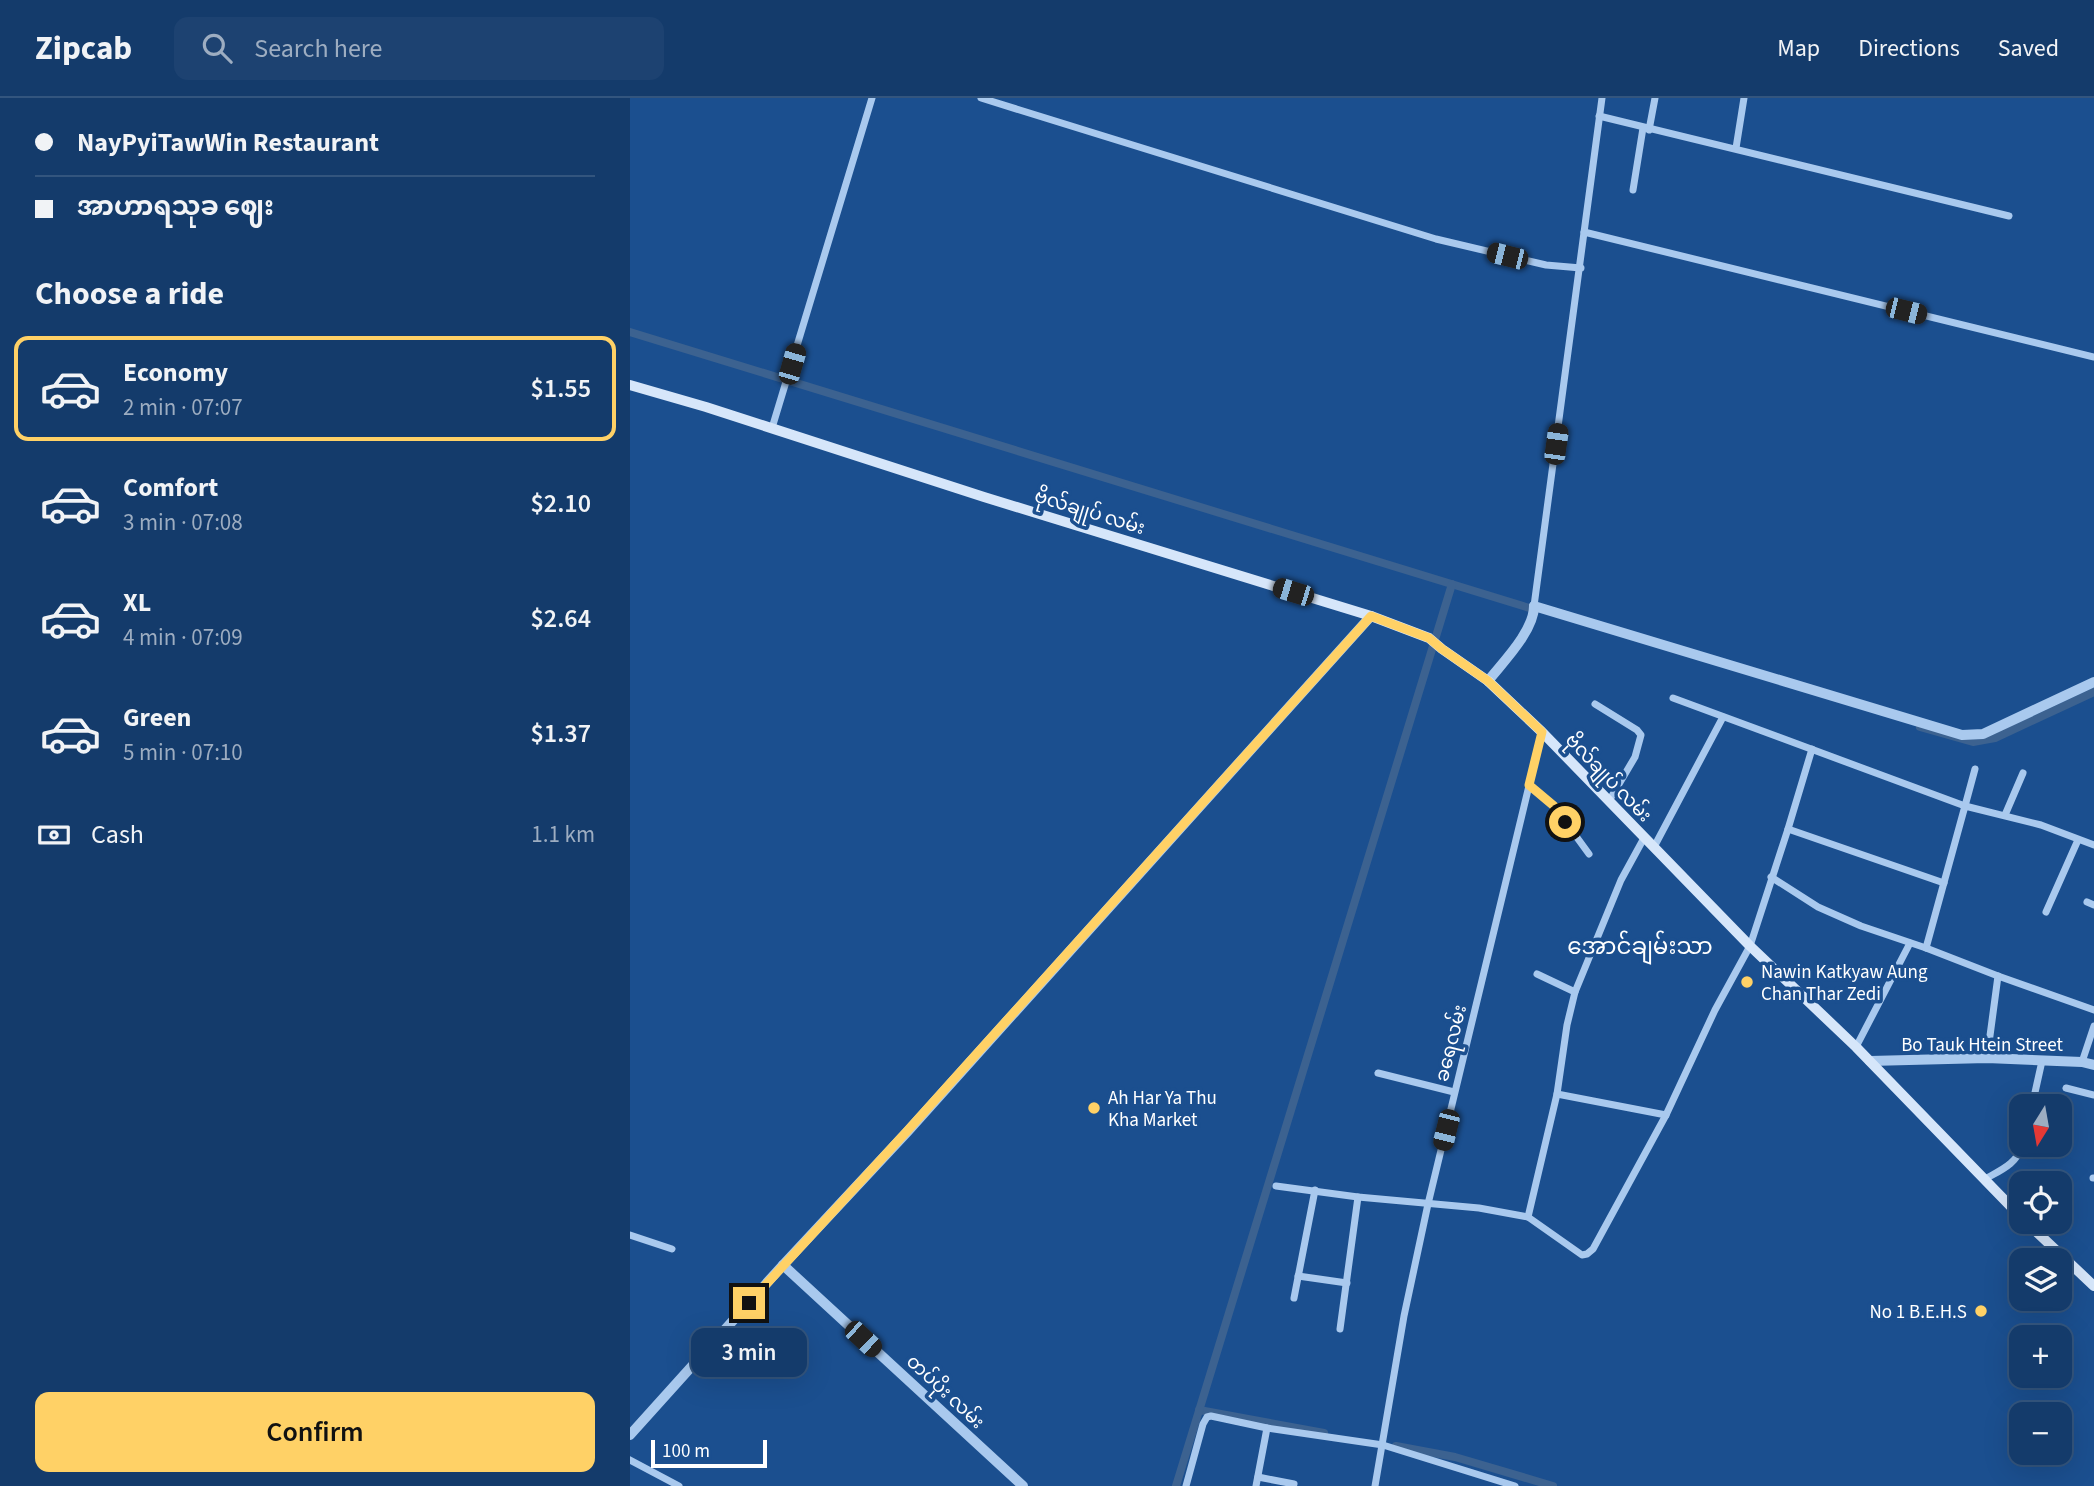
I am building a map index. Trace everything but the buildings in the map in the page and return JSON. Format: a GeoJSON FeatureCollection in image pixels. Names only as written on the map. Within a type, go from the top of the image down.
{"type":"FeatureCollection","features":[{"type":"Feature","properties":{"kind":"main road","name":"ဗိုလ်ချုပ် လမ်း"},"geometry":{"type":"LineString","coordinates":[[630,385],[1371,616],[1429,638],[1488,681],[1542,732],[1750,946],[1856,1047],[2009,1205]]}},
{"type":"Feature","properties":{"kind":"main road"},"geometry":{"type":"LineString","coordinates":[[2038,1234],[2094,1284]]}},
{"type":"Feature","properties":{"kind":"street"},"geometry":{"type":"LineString","coordinates":[[772,429],[872,98]]}},
{"type":"Feature","properties":{"kind":"street"},"geometry":{"type":"LineString","coordinates":[[981,98],[1436,239],[1545,265],[1580,268]]}},
{"type":"Feature","properties":{"kind":"street"},"geometry":{"type":"LineString","coordinates":[[1488,681],[1521,639],[1534,609],[1602,98]]}},
{"type":"Feature","properties":{"kind":"street"},"geometry":{"type":"LineString","coordinates":[[1633,190],[1655,98]]}},
{"type":"Feature","properties":{"kind":"street"},"geometry":{"type":"LineString","coordinates":[[1736,149],[1744,98]]}},
{"type":"Feature","properties":{"kind":"street"},"geometry":{"type":"LineString","coordinates":[[1599,116],[2009,216]]}},
{"type":"Feature","properties":{"kind":"street"},"geometry":{"type":"LineString","coordinates":[[1584,232],[2094,357]]}},
{"type":"Feature","properties":{"kind":"street"},"geometry":{"type":"LineString","coordinates":[[1534,609],[1962,735],[1983,734],[2094,682]]}},
{"type":"Feature","properties":{"kind":"street"},"geometry":{"type":"LineString","coordinates":[[630,1435],[1371,616]]}},
{"type":"Feature","properties":{"kind":"street"},"geometry":{"type":"LineString","coordinates":[[1673,698],[1965,806],[2041,825],[2094,845]]}},
{"type":"Feature","properties":{"kind":"street"},"geometry":{"type":"LineString","coordinates":[[1595,704],[1642,734],[1635,757],[1609,802]]}},
{"type":"Feature","properties":{"kind":"street"},"geometry":{"type":"LineString","coordinates":[[1654,848],[1723,716]]}},
{"type":"Feature","properties":{"kind":"street","name":"ခရေလမ်း"},"geometry":{"type":"LineString","coordinates":[[1375,1486],[1404,1317],[1428,1204],[1542,732]]}},
{"type":"Feature","properties":{"kind":"street"},"geometry":{"type":"LineString","coordinates":[[1276,1186],[1358,1197],[1479,1208],[1528,1217],[1582,1255],[1587,1254],[1593,1249],[1666,1115],[1715,1010],[1750,946],[1812,749]]}},
{"type":"Feature","properties":{"kind":"street"},"geometry":{"type":"LineString","coordinates":[[1926,948],[1975,769]]}},
{"type":"Feature","properties":{"kind":"street"},"geometry":{"type":"LineString","coordinates":[[2005,815],[2023,773]]}},
{"type":"Feature","properties":{"kind":"street"},"geometry":{"type":"LineString","coordinates":[[1529,785],[1554,806],[1588,854]]}},
{"type":"Feature","properties":{"kind":"street"},"geometry":{"type":"LineString","coordinates":[[1788,829],[1944,883]]}},
{"type":"Feature","properties":{"kind":"street"},"geometry":{"type":"LineString","coordinates":[[1528,1217],[1557,1094],[1567,1025],[1575,992],[1621,880],[1644,838]]}},
{"type":"Feature","properties":{"kind":"street"},"geometry":{"type":"LineString","coordinates":[[2046,912],[2078,840]]}},
{"type":"Feature","properties":{"kind":"street"},"geometry":{"type":"LineString","coordinates":[[1771,877],[1818,907],[2094,1010]]}},
{"type":"Feature","properties":{"kind":"street"},"geometry":{"type":"LineString","coordinates":[[1856,1047],[1910,943]]}},
{"type":"Feature","properties":{"kind":"street"},"geometry":{"type":"LineString","coordinates":[[1537,974],[1575,992]]}},
{"type":"Feature","properties":{"kind":"street"},"geometry":{"type":"LineString","coordinates":[[1987,1058],[1998,976]]}},
{"type":"Feature","properties":{"kind":"street"},"geometry":{"type":"LineString","coordinates":[[2082,1062],[2094,1026]]}},
{"type":"Feature","properties":{"kind":"street","name":"Bo Tauk Htein Street"},"geometry":{"type":"LineString","coordinates":[[1870,1061],[1987,1058],[2082,1062],[2094,1065]]}},
{"type":"Feature","properties":{"kind":"street"},"geometry":{"type":"LineString","coordinates":[[2035,1094],[2042,1061]]}},
{"type":"Feature","properties":{"kind":"street"},"geometry":{"type":"LineString","coordinates":[[1378,1073],[1454,1093]]}},
{"type":"Feature","properties":{"kind":"street"},"geometry":{"type":"LineString","coordinates":[[2066,1088],[2094,1095]]}},
{"type":"Feature","properties":{"kind":"street"},"geometry":{"type":"LineString","coordinates":[[1557,1094],[1666,1115]]}},
{"type":"Feature","properties":{"kind":"street"},"geometry":{"type":"LineString","coordinates":[[1984,1179],[2009,1166],[2016,1157]]}},
{"type":"Feature","properties":{"kind":"street"},"geometry":{"type":"LineString","coordinates":[[1294,1298],[1315,1190]]}},
{"type":"Feature","properties":{"kind":"street"},"geometry":{"type":"LineString","coordinates":[[1340,1329],[1358,1197]]}},
{"type":"Feature","properties":{"kind":"street"},"geometry":{"type":"LineString","coordinates":[[630,1235],[671,1249]]}},
{"type":"Feature","properties":{"kind":"street","name":"တပ်ပိုး လမ်း"},"geometry":{"type":"LineString","coordinates":[[783,1265],[1023,1486]]}},
{"type":"Feature","properties":{"kind":"street"},"geometry":{"type":"LineString","coordinates":[[1298,1276],[1347,1283]]}},
{"type":"Feature","properties":{"kind":"street"},"geometry":{"type":"LineString","coordinates":[[1186,1486],[1207,1417],[1214,1416],[1267,1428],[1382,1445],[1515,1486]]}},
{"type":"Feature","properties":{"kind":"street"},"geometry":{"type":"LineString","coordinates":[[1256,1486],[1267,1428]]}},
{"type":"Feature","properties":{"kind":"street"},"geometry":{"type":"LineString","coordinates":[[630,1460],[679,1486]]}},
{"type":"Feature","properties":{"kind":"street"},"geometry":{"type":"LineString","coordinates":[[1258,1477],[1294,1484]]}},
{"type":"Feature","properties":{"kind":"waterway"},"geometry":{"type":"LineString","coordinates":[[630,332],[1536,610]]}},
{"type":"Feature","properties":{"kind":"waterway"},"geometry":{"type":"LineString","coordinates":[[1176,1486],[1452,584]]}},
{"type":"Feature","properties":{"kind":"waterway"},"geometry":{"type":"LineString","coordinates":[[1920,727],[1973,742],[1995,738],[2094,692]]}},
{"type":"Feature","properties":{"kind":"waterway"},"geometry":{"type":"LineString","coordinates":[[1199,1410],[1324,1433]]}},
{"type":"Feature","properties":{"kind":"waterway"},"geometry":{"type":"LineString","coordinates":[[1396,1446],[1455,1457],[1553,1486]]}},
{"type":"Feature","properties":{"kind":"place","name":"Nawin Katkyaw Aung Chan Thar Zedi"},"geometry":{"type":"Point","coordinates":[1747,982]}},
{"type":"Feature","properties":{"kind":"place","name":"Ah Har Ya Thu Kha Market"},"geometry":{"type":"Point","coordinates":[1094,1108]}},
{"type":"Feature","properties":{"kind":"place","name":"No 1 B.E.H.S"},"geometry":{"type":"Point","coordinates":[1981,1311]}},
{"type":"Feature","properties":{"kind":"district","name":"အောင်ချမ်းသာ"},"geometry":{"type":"Point","coordinates":[1640,946]}},
{"type":"Feature","properties":{"kind":"route"},"geometry":{"type":"LineString","coordinates":[[749,1303],[1371,616],[1429,638],[1488,681],[1542,732],[1529,785],[1554,806],[1565,822]]}}]}
